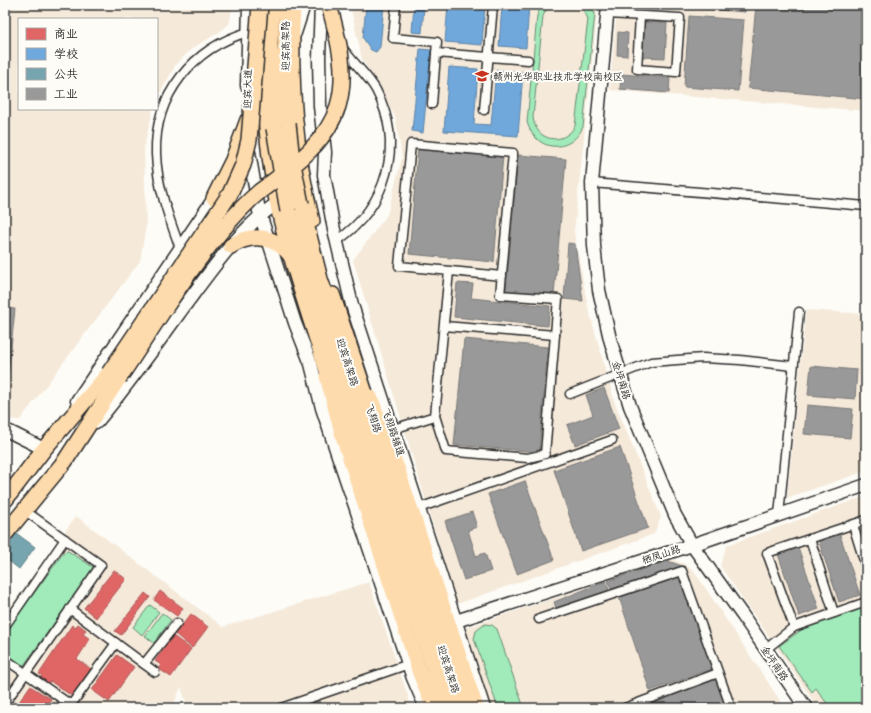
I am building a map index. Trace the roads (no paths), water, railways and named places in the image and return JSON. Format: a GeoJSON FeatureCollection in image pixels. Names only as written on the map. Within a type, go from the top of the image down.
{"type":"FeatureCollection","features":[{"type":"Feature","properties":{"kind":"highway"},"geometry":{"type":"LineString","coordinates":[[5,534],[65,461],[114,375],[230,194],[243,165],[249,140],[259,5]]}},
{"type":"Feature","properties":{"kind":"highway","name":"迎宾高架路"},"geometry":{"type":"LineString","coordinates":[[272,5],[270,43],[274,121],[288,211],[307,285],[447,708]]}},
{"type":"Feature","properties":{"kind":"highway","name":"迎宾高架路"},"geometry":{"type":"LineString","coordinates":[[286,5],[285,85],[292,160],[320,279],[462,708]]}},
{"type":"Feature","properties":{"kind":"highway"},"geometry":{"type":"LineString","coordinates":[[5,500],[44,449],[114,375],[223,229],[259,192],[292,167],[312,148],[326,130],[337,107],[342,84],[342,59],[337,32],[329,5]]}},
{"type":"Feature","properties":{"kind":"highway"},"geometry":{"type":"LineString","coordinates":[[214,198],[233,160],[246,124],[257,82],[262,42]]}},
{"type":"Feature","properties":{"kind":"highway"},"geometry":{"type":"LineString","coordinates":[[231,246],[250,238],[268,239],[282,246],[291,256]]}},
{"type":"Feature","properties":{"kind":"highway"},"geometry":{"type":"LineString","coordinates":[[351,348],[398,471],[476,708]]}},
{"type":"Feature","properties":{"kind":"highway"},"geometry":{"type":"LineString","coordinates":[[323,362],[343,436],[420,673],[434,708]]}},
{"type":"Feature","properties":{"kind":"main road","name":"迎宾大道"},"geometry":{"type":"LineString","coordinates":[[264,5],[262,42],[266,128],[269,148]]}},
{"type":"Feature","properties":{"kind":"main road"},"geometry":{"type":"LineString","coordinates":[[292,44],[294,5]]}},
{"type":"Feature","properties":{"kind":"main road","name":"飞翔路"},"geometry":{"type":"LineString","coordinates":[[292,44],[296,123],[305,187],[327,277],[470,708]]}},
{"type":"Feature","properties":{"kind":"main road"},"geometry":{"type":"LineString","coordinates":[[269,148],[277,204],[323,362],[439,708]]}},
{"type":"Feature","properties":{"kind":"street","name":"迎宾大道"},"geometry":{"type":"LineString","coordinates":[[249,5],[246,124],[251,172],[261,216]]}},
{"type":"Feature","properties":{"kind":"street"},"geometry":{"type":"LineString","coordinates":[[259,5],[262,42]]}},
{"type":"Feature","properties":{"kind":"street"},"geometry":{"type":"LineString","coordinates":[[292,44],[304,5]]}},
{"type":"Feature","properties":{"kind":"street"},"geometry":{"type":"LineString","coordinates":[[322,5],[327,20],[338,41],[375,89],[384,110],[389,134],[389,157],[381,190],[362,219],[337,241]]}},
{"type":"Feature","properties":{"kind":"street","name":"飞翔路辅道"},"geometry":{"type":"LineString","coordinates":[[322,5],[319,85],[325,152],[325,183],[337,241],[352,305],[484,708]]}},
{"type":"Feature","properties":{"kind":"street"},"geometry":{"type":"LineString","coordinates":[[396,5],[393,38],[437,42],[432,104]]}},
{"type":"Feature","properties":{"kind":"street"},"geometry":{"type":"LineString","coordinates":[[484,110],[493,5]]}},
{"type":"Feature","properties":{"kind":"street"},"geometry":{"type":"LineString","coordinates":[[608,9],[640,16],[680,18],[676,72],[637,69],[640,16]]}},
{"type":"Feature","properties":{"kind":"street","name":"金坪南路"},"geometry":{"type":"LineString","coordinates":[[608,9],[592,183],[594,246],[599,290],[610,339],[630,406],[674,515],[692,545],[806,708]]}},
{"type":"Feature","properties":{"kind":"street"},"geometry":{"type":"LineString","coordinates":[[180,248],[166,208],[157,167],[156,143],[159,119],[173,87],[187,68],[215,46],[248,32]]}},
{"type":"Feature","properties":{"kind":"street"},"geometry":{"type":"LineString","coordinates":[[436,53],[528,60]]}},
{"type":"Feature","properties":{"kind":"street"},"geometry":{"type":"LineString","coordinates":[[5,431],[44,449],[227,179],[249,159],[269,148],[298,140]]}},
{"type":"Feature","properties":{"kind":"street"},"geometry":{"type":"LineString","coordinates":[[449,271],[435,416],[446,451],[528,458],[545,454],[558,299],[500,295],[502,276],[513,153],[411,144],[399,266],[502,276]]}},
{"type":"Feature","properties":{"kind":"street"},"geometry":{"type":"LineString","coordinates":[[592,183],[866,206]]}},
{"type":"Feature","properties":{"kind":"street"},"geometry":{"type":"LineString","coordinates":[[65,461],[123,391],[231,246],[261,216],[277,204],[305,187]]}},
{"type":"Feature","properties":{"kind":"street"},"geometry":{"type":"LineString","coordinates":[[261,216],[295,323],[311,364],[322,408],[409,664],[426,708]]}},
{"type":"Feature","properties":{"kind":"street"},"geometry":{"type":"LineString","coordinates":[[779,515],[799,312]]}},
{"type":"Feature","properties":{"kind":"street"},"geometry":{"type":"LineString","coordinates":[[444,326],[555,335]]}},
{"type":"Feature","properties":{"kind":"street"},"geometry":{"type":"LineString","coordinates":[[570,394],[651,362],[703,358],[740,360],[793,366]]}},
{"type":"Feature","properties":{"kind":"street"},"geometry":{"type":"LineString","coordinates":[[393,429],[435,416]]}},
{"type":"Feature","properties":{"kind":"street"},"geometry":{"type":"LineString","coordinates":[[419,508],[612,440]]}},
{"type":"Feature","properties":{"kind":"street","name":"栖凤山路"},"geometry":{"type":"LineString","coordinates":[[456,622],[692,545],[866,485]]}},
{"type":"Feature","properties":{"kind":"street"},"geometry":{"type":"LineString","coordinates":[[5,703],[101,565],[24,510]]}},
{"type":"Feature","properties":{"kind":"street"},"geometry":{"type":"LineString","coordinates":[[794,627],[767,554],[866,520]]}},
{"type":"Feature","properties":{"kind":"street"},"geometry":{"type":"LineString","coordinates":[[853,525],[866,567]]}},
{"type":"Feature","properties":{"kind":"street"},"geometry":{"type":"LineString","coordinates":[[5,626],[65,539]]}},
{"type":"Feature","properties":{"kind":"street"},"geometry":{"type":"LineString","coordinates":[[810,539],[834,613]]}},
{"type":"Feature","properties":{"kind":"street"},"geometry":{"type":"LineString","coordinates":[[540,619],[682,571],[731,708]]}},
{"type":"Feature","properties":{"kind":"street"},"geometry":{"type":"LineString","coordinates":[[766,649],[794,627],[866,602]]}},
{"type":"Feature","properties":{"kind":"street"},"geometry":{"type":"LineString","coordinates":[[70,609],[155,672]]}},
{"type":"Feature","properties":{"kind":"street"},"geometry":{"type":"LineString","coordinates":[[144,664],[177,623]]}},
{"type":"Feature","properties":{"kind":"street"},"geometry":{"type":"LineString","coordinates":[[5,659],[25,673],[62,704],[71,705],[116,643]]}},
{"type":"Feature","properties":{"kind":"street"},"geometry":{"type":"LineString","coordinates":[[281,708],[409,664]]}},
{"type":"Feature","properties":{"kind":"street"},"geometry":{"type":"LineString","coordinates":[[625,708],[718,673]]}},
{"type":"Feature","properties":{"kind":"place","name":"赣州光华职业技术学校南校区"},"geometry":{"type":"Point","coordinates":[482,76]}}]}
